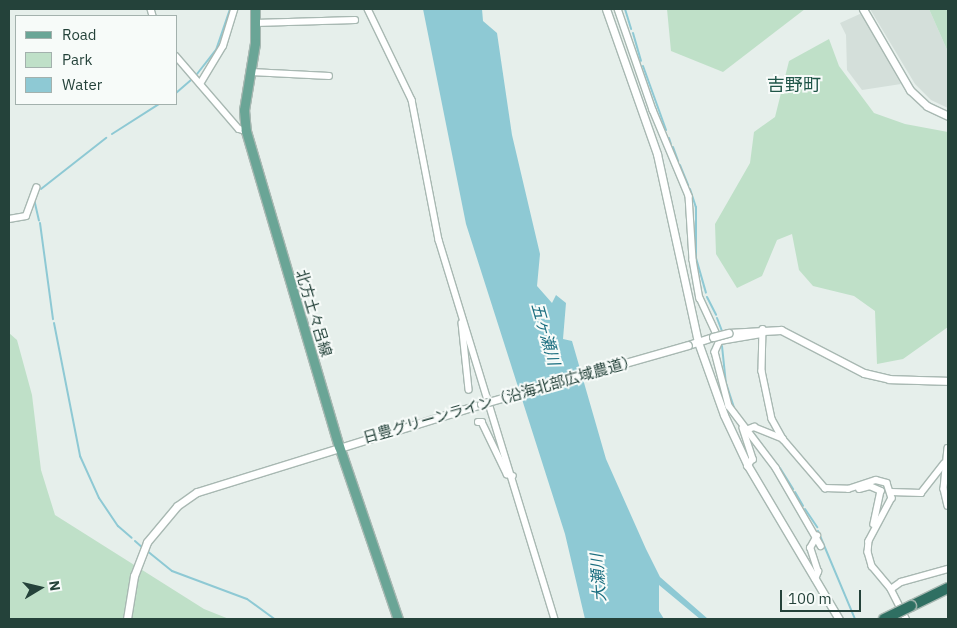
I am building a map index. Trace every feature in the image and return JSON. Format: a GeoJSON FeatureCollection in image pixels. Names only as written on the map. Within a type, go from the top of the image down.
{"type":"FeatureCollection","features":[{"type":"Feature","properties":{"kind":"highway"},"geometry":{"type":"LineString","coordinates":[[884,619],[948,588]]}},
{"type":"Feature","properties":{"kind":"main road","name":"北方土々呂線"},"geometry":{"type":"LineString","coordinates":[[255,9],[251,72],[244,110],[246,130],[339,446],[398,619]]}},
{"type":"Feature","properties":{"kind":"street"},"geometry":{"type":"LineString","coordinates":[[200,84],[224,46],[234,9]]}},
{"type":"Feature","properties":{"kind":"street"},"geometry":{"type":"LineString","coordinates":[[368,9],[412,100],[424,174],[463,320],[556,619]]}},
{"type":"Feature","properties":{"kind":"street"},"geometry":{"type":"LineString","coordinates":[[606,9],[660,162],[698,342],[724,415],[748,466],[838,619]]}},
{"type":"Feature","properties":{"kind":"street"},"geometry":{"type":"LineString","coordinates":[[618,9],[653,110],[689,196],[693,260],[700,298],[720,341],[715,352],[724,393],[744,428],[776,468],[817,536],[821,546]]}},
{"type":"Feature","properties":{"kind":"street"},"geometry":{"type":"LineString","coordinates":[[863,9],[910,90],[927,106],[948,116]]}},
{"type":"Feature","properties":{"kind":"street"},"geometry":{"type":"LineString","coordinates":[[255,23],[355,20]]}},
{"type":"Feature","properties":{"kind":"street"},"geometry":{"type":"LineString","coordinates":[[178,58],[239,129],[246,130]]}},
{"type":"Feature","properties":{"kind":"street"},"geometry":{"type":"LineString","coordinates":[[251,72],[329,76]]}},
{"type":"Feature","properties":{"kind":"street"},"geometry":{"type":"LineString","coordinates":[[9,219],[26,216],[36,188]]}},
{"type":"Feature","properties":{"kind":"street"},"geometry":{"type":"LineString","coordinates":[[463,320],[469,390]]}},
{"type":"Feature","properties":{"kind":"street"},"geometry":{"type":"LineString","coordinates":[[720,341],[763,332],[764,382],[772,419],[783,438],[821,486],[848,489],[870,486],[881,492],[871,536],[869,559],[890,588],[906,619]]}},
{"type":"Feature","properties":{"kind":"street","name":"日豊グリーンライン（沿海北部広域農道）"},"geometry":{"type":"LineString","coordinates":[[127,619],[141,556],[147,542],[177,506],[197,492],[339,446],[481,404],[728,333],[763,332],[799,336],[864,373],[889,380],[948,381]]}},
{"type":"Feature","properties":{"kind":"street"},"geometry":{"type":"LineString","coordinates":[[478,422],[482,422],[507,474],[513,476]]}},
{"type":"Feature","properties":{"kind":"street"},"geometry":{"type":"LineString","coordinates":[[744,428],[754,427],[783,438]]}},
{"type":"Feature","properties":{"kind":"street"},"geometry":{"type":"LineString","coordinates":[[744,428],[753,458],[748,466]]}},
{"type":"Feature","properties":{"kind":"street"},"geometry":{"type":"LineString","coordinates":[[948,448],[944,464],[948,506]]}},
{"type":"Feature","properties":{"kind":"street"},"geometry":{"type":"LineString","coordinates":[[848,489],[880,480],[892,492],[920,493],[944,464]]}},
{"type":"Feature","properties":{"kind":"street"},"geometry":{"type":"LineString","coordinates":[[871,536],[889,505],[892,492]]}},
{"type":"Feature","properties":{"kind":"street"},"geometry":{"type":"LineString","coordinates":[[815,579],[818,572],[810,548],[817,536]]}},
{"type":"Feature","properties":{"kind":"street"},"geometry":{"type":"LineString","coordinates":[[890,588],[901,582],[948,569]]}},
{"type":"Feature","properties":{"kind":"shaded area"},"geometry":{"type":"Polygon","coordinates":[[[870,9],[929,9],[948,52],[948,108],[931,100],[915,84],[870,9]]]}},
{"type":"Feature","properties":{"kind":"shaded area"},"geometry":{"type":"Polygon","coordinates":[[[862,13],[901,84],[862,90],[847,70],[846,35],[840,23],[862,13]]]}},
{"type":"Feature","properties":{"kind":"green space"},"geometry":{"type":"Polygon","coordinates":[[[667,9],[805,9],[723,72],[671,51],[667,9]]]}},
{"type":"Feature","properties":{"kind":"green space"},"geometry":{"type":"Polygon","coordinates":[[[929,9],[948,9],[948,52],[929,9]]]}},
{"type":"Feature","properties":{"kind":"green space"},"geometry":{"type":"Polygon","coordinates":[[[829,39],[839,66],[874,113],[905,124],[948,132],[948,327],[903,359],[877,364],[875,311],[854,296],[813,286],[799,270],[792,234],[777,240],[762,276],[737,288],[716,254],[715,224],[750,163],[754,132],[775,117],[789,61],[829,39]]]}},
{"type":"Feature","properties":{"kind":"green space"},"geometry":{"type":"Polygon","coordinates":[[[9,333],[17,340],[32,395],[41,470],[55,515],[204,609],[229,619],[9,619],[9,333]]]}},
{"type":"Feature","properties":{"kind":"water"},"geometry":{"type":"Polygon","coordinates":[[[423,9],[482,9],[483,21],[497,33],[512,135],[540,254],[537,286],[552,303],[556,295],[566,303],[563,339],[572,341],[606,459],[660,577],[708,619],[700,619],[659,585],[659,611],[664,619],[585,619],[565,534],[466,224],[423,9]]]}},
{"type":"Feature","properties":{"kind":"waterway"},"geometry":{"type":"LineString","coordinates":[[197,74],[216,50],[230,9]]}},
{"type":"Feature","properties":{"kind":"waterway"},"geometry":{"type":"LineString","coordinates":[[625,9],[631,29]]}},
{"type":"Feature","properties":{"kind":"waterway"},"geometry":{"type":"LineString","coordinates":[[633,33],[641,61]]}},
{"type":"Feature","properties":{"kind":"waterway"},"geometry":{"type":"LineString","coordinates":[[643,66],[666,130]]}},
{"type":"Feature","properties":{"kind":"waterway"},"geometry":{"type":"LineString","coordinates":[[178,91],[192,79]]}},
{"type":"Feature","properties":{"kind":"waterway"},"geometry":{"type":"LineString","coordinates":[[112,134],[157,105]]}},
{"type":"Feature","properties":{"kind":"waterway"},"geometry":{"type":"LineString","coordinates":[[41,189],[106,138]]}},
{"type":"Feature","properties":{"kind":"waterway"},"geometry":{"type":"LineString","coordinates":[[669,138],[671,144]]}},
{"type":"Feature","properties":{"kind":"waterway"},"geometry":{"type":"LineString","coordinates":[[673,147],[678,161]]}},
{"type":"Feature","properties":{"kind":"waterway"},"geometry":{"type":"LineString","coordinates":[[680,165],[688,185]]}},
{"type":"Feature","properties":{"kind":"waterway"},"geometry":{"type":"LineString","coordinates":[[690,189],[696,207],[696,258],[706,293]]}},
{"type":"Feature","properties":{"kind":"waterway"},"geometry":{"type":"LineString","coordinates":[[34,199],[39,220]]}},
{"type":"Feature","properties":{"kind":"waterway"},"geometry":{"type":"LineString","coordinates":[[40,223],[53,319]]}},
{"type":"Feature","properties":{"kind":"waterway"},"geometry":{"type":"LineString","coordinates":[[707,297],[716,315]]}},
{"type":"Feature","properties":{"kind":"waterway"},"geometry":{"type":"LineString","coordinates":[[717,318],[722,331]]}},
{"type":"Feature","properties":{"kind":"waterway"},"geometry":{"type":"LineString","coordinates":[[54,323],[80,456],[99,498],[118,526],[132,538]]}},
{"type":"Feature","properties":{"kind":"waterway"},"geometry":{"type":"LineString","coordinates":[[722,346],[726,383],[735,410]]}},
{"type":"Feature","properties":{"kind":"waterway"},"geometry":{"type":"LineString","coordinates":[[751,430],[777,465]]}},
{"type":"Feature","properties":{"kind":"waterway"},"geometry":{"type":"LineString","coordinates":[[780,468],[793,489]]}},
{"type":"Feature","properties":{"kind":"waterway"},"geometry":{"type":"LineString","coordinates":[[795,492],[803,506]]}},
{"type":"Feature","properties":{"kind":"waterway"},"geometry":{"type":"LineString","coordinates":[[805,509],[817,527]]}},
{"type":"Feature","properties":{"kind":"waterway"},"geometry":{"type":"LineString","coordinates":[[818,531],[855,619]]}},
{"type":"Feature","properties":{"kind":"waterway"},"geometry":{"type":"LineString","coordinates":[[135,541],[142,547]]}},
{"type":"Feature","properties":{"kind":"waterway"},"geometry":{"type":"LineString","coordinates":[[146,550],[172,571],[247,599],[275,619]]}},
{"type":"Feature","properties":{"kind":"tunnel"},"geometry":{"type":"LineString","coordinates":[[405,420],[409,432]]}},
{"type":"Feature","properties":{"kind":"district","name":"吉野町"},"geometry":{"type":"Point","coordinates":[794,85]}},
{"type":"Feature","properties":{"kind":"water label","name":"五ヶ瀬川"},"geometry":{"type":"Point","coordinates":[546,334]}},
{"type":"Feature","properties":{"kind":"water label","name":"大瀬川"},"geometry":{"type":"Point","coordinates":[598,578]}}]}
